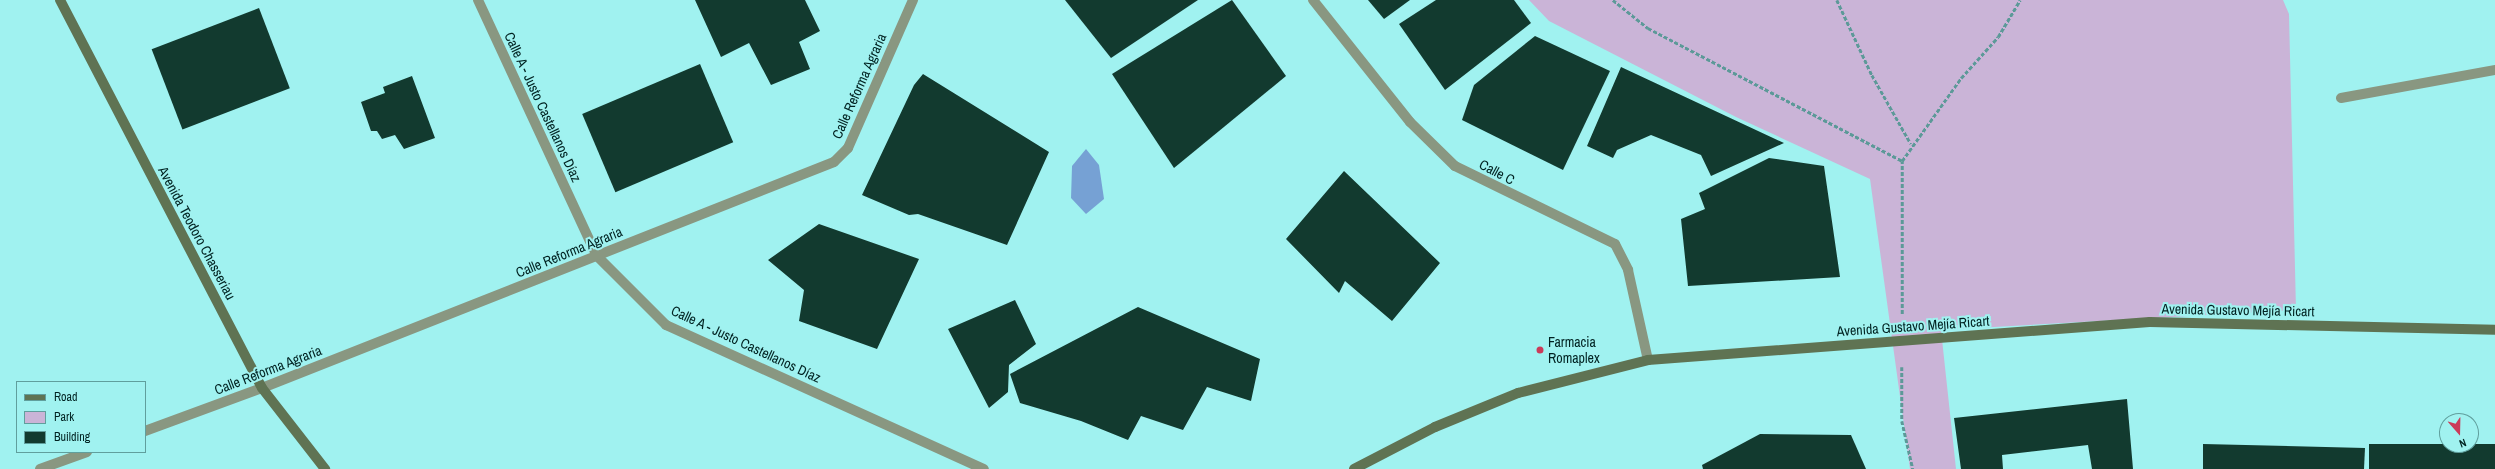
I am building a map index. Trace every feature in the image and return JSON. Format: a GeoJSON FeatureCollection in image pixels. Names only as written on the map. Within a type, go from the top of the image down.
{"type":"FeatureCollection","features":[{"type":"Feature","properties":{"kind":"street","name":"Avenida Teodoro Chasseriau"},"geometry":{"type":"LineString","coordinates":[[60,0],[262,388],[325,469]]}},
{"type":"Feature","properties":{"kind":"street","name":"Calle A - Justo Castellanos Díaz"},"geometry":{"type":"LineString","coordinates":[[478,0],[597,256],[666,325],[984,469]]}},
{"type":"Feature","properties":{"kind":"street","name":"Calle Reforma Agraria"},"geometry":{"type":"LineString","coordinates":[[146,431],[262,388],[834,162],[848,148],[913,0]]}},
{"type":"Feature","properties":{"kind":"street","name":"Calle C"},"geometry":{"type":"LineString","coordinates":[[1313,0],[1410,122],[1455,166],[1615,244],[1628,270],[1648,360]]}},
{"type":"Feature","properties":{"kind":"street"},"geometry":{"type":"LineString","coordinates":[[2341,98],[2495,70]]}},
{"type":"Feature","properties":{"kind":"street","name":"Avenida Gustavo Mejía Ricart"},"geometry":{"type":"LineString","coordinates":[[1354,469],[1434,428],[1518,393],[1648,360],[2150,322],[2495,330]]}},
{"type":"Feature","properties":{"kind":"street"},"geometry":{"type":"LineString","coordinates":[[40,469],[83,453]]}},
{"type":"Feature","properties":{"kind":"path"},"geometry":{"type":"LineString","coordinates":[[1614,0],[1648,28],[1902,161]]}},
{"type":"Feature","properties":{"kind":"path"},"geometry":{"type":"LineString","coordinates":[[1837,0],[1872,74],[1912,144]]}},
{"type":"Feature","properties":{"kind":"path"},"geometry":{"type":"LineString","coordinates":[[1913,469],[1902,421],[1902,161],[1912,144],[1961,78],[1998,37],[2020,0]]}},
{"type":"Feature","properties":{"kind":"green space"},"geometry":{"type":"Polygon","coordinates":[[[1529,0],[2283,0],[2289,14],[2296,310],[1941,330],[1956,469],[1910,469],[1870,179],[1736,117],[1549,21],[1529,0]]]}},
{"type":"Feature","properties":{"kind":"water"},"geometry":{"type":"Polygon","coordinates":[[[1086,149],[1099,165],[1104,199],[1086,214],[1071,198],[1072,166],[1086,149]]]}},
{"type":"Feature","properties":{"kind":"building"},"geometry":{"type":"Polygon","coordinates":[[[695,0],[805,0],[820,31],[799,42],[810,69],[771,85],[749,43],[721,57],[695,0]]]}},
{"type":"Feature","properties":{"kind":"building"},"geometry":{"type":"Polygon","coordinates":[[[1065,0],[1198,0],[1111,58],[1065,0]]]}},
{"type":"Feature","properties":{"kind":"building"},"geometry":{"type":"Polygon","coordinates":[[[1232,0],[1286,76],[1174,168],[1112,74],[1232,0]]]}},
{"type":"Feature","properties":{"kind":"building"},"geometry":{"type":"Polygon","coordinates":[[[1368,0],[1410,0],[1384,19],[1368,0]]]}},
{"type":"Feature","properties":{"kind":"building"},"geometry":{"type":"Polygon","coordinates":[[[1436,0],[1514,0],[1531,23],[1445,90],[1399,24],[1436,0]]]}},
{"type":"Feature","properties":{"kind":"building"},"geometry":{"type":"Polygon","coordinates":[[[259,8],[290,88],[182,130],[152,49],[259,8]]]}},
{"type":"Feature","properties":{"kind":"building"},"geometry":{"type":"Polygon","coordinates":[[[1535,36],[1610,71],[1563,170],[1462,120],[1474,85],[1535,36]]]}},
{"type":"Feature","properties":{"kind":"building"},"geometry":{"type":"Polygon","coordinates":[[[700,64],[733,142],[615,192],[582,114],[700,64]]]}},
{"type":"Feature","properties":{"kind":"building"},"geometry":{"type":"Polygon","coordinates":[[[1621,67],[1784,143],[1711,176],[1701,155],[1651,135],[1617,150],[1613,158],[1587,146],[1621,67]]]}},
{"type":"Feature","properties":{"kind":"building"},"geometry":{"type":"Polygon","coordinates":[[[923,74],[1049,152],[1007,245],[918,214],[909,215],[862,195],[914,85],[923,74]]]}},
{"type":"Feature","properties":{"kind":"building"},"geometry":{"type":"Polygon","coordinates":[[[412,76],[435,138],[404,149],[395,135],[382,139],[377,131],[371,131],[361,102],[385,93],[383,87],[412,76]]]}},
{"type":"Feature","properties":{"kind":"building"},"geometry":{"type":"Polygon","coordinates":[[[1769,158],[1824,166],[1840,277],[1688,286],[1681,219],[1705,209],[1699,193],[1769,158]]]}},
{"type":"Feature","properties":{"kind":"building"},"geometry":{"type":"Polygon","coordinates":[[[1344,171],[1440,263],[1392,321],[1345,281],[1339,293],[1286,239],[1344,171]]]}},
{"type":"Feature","properties":{"kind":"building"},"geometry":{"type":"Polygon","coordinates":[[[819,224],[919,259],[877,349],[799,321],[804,290],[768,260],[819,224]]]}},
{"type":"Feature","properties":{"kind":"building"},"geometry":{"type":"Polygon","coordinates":[[[1015,300],[1036,344],[1009,365],[1008,392],[989,408],[948,329],[1015,300]]]}},
{"type":"Feature","properties":{"kind":"building"},"geometry":{"type":"Polygon","coordinates":[[[1138,307],[1260,359],[1251,401],[1207,387],[1183,430],[1141,416],[1128,440],[1081,421],[1020,403],[1010,374],[1138,307]]]}},
{"type":"Feature","properties":{"kind":"building"},"geometry":{"type":"Polygon","coordinates":[[[2127,399],[2133,469],[2092,469],[2088,445],[2002,455],[2003,469],[1961,469],[1954,418],[2127,399]]]}},
{"type":"Feature","properties":{"kind":"building"},"geometry":{"type":"Polygon","coordinates":[[[1760,434],[1851,435],[1866,469],[1703,469],[1702,465],[1760,434]]]}},
{"type":"Feature","properties":{"kind":"building"},"geometry":{"type":"Polygon","coordinates":[[[2203,444],[2365,448],[2364,469],[2203,469],[2203,444]]]}},
{"type":"Feature","properties":{"kind":"building"},"geometry":{"type":"Polygon","coordinates":[[[2369,444],[2439,444],[2439,453],[2479,453],[2479,444],[2495,444],[2495,469],[2369,469],[2369,444]]]}},
{"type":"Feature","properties":{"kind":"place","name":"Farmacia Romaplex"},"geometry":{"type":"Point","coordinates":[1540,350]}}]}
